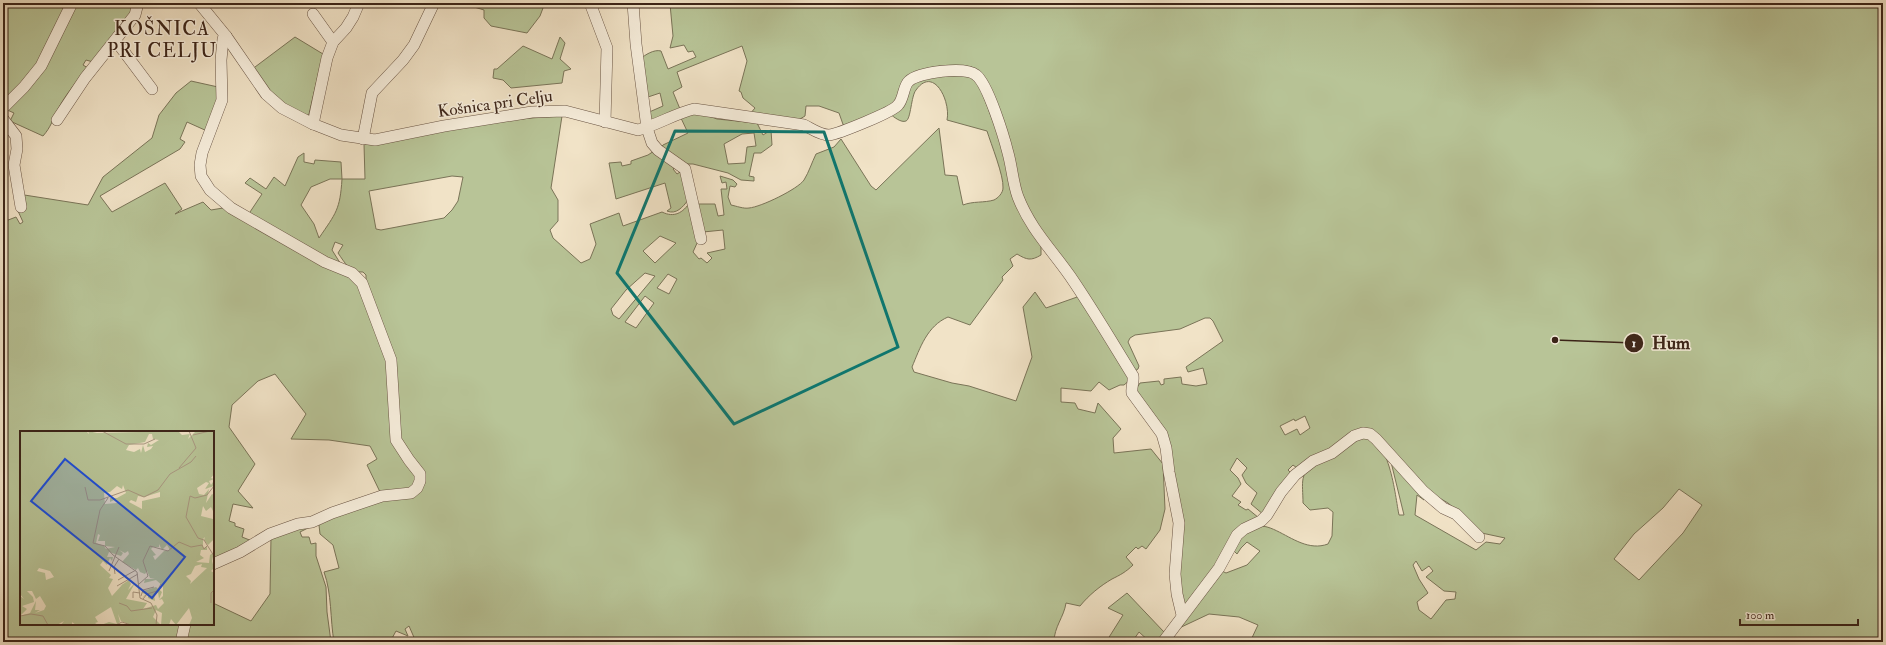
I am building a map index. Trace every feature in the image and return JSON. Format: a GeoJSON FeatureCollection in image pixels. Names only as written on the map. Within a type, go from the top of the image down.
{"type":"FeatureCollection","features":[{"type":"Feature","properties":{"kind":"street"},"geometry":{"type":"LineString","coordinates":[[3,108],[24,87],[41,66],[72,3]]}},
{"type":"Feature","properties":{"kind":"street"},"geometry":{"type":"LineString","coordinates":[[57,120],[85,78],[135,15],[138,3]]}},
{"type":"Feature","properties":{"kind":"street","name":"Košnica pri Celju"},"geometry":{"type":"LineString","coordinates":[[199,3],[226,36],[266,94],[282,108],[313,124],[341,135],[363,139],[375,140],[444,126],[532,112],[565,110],[638,130],[647,128],[679,113],[694,109],[804,125],[827,135],[843,132],[898,106],[907,82],[918,76],[948,71],[970,72],[976,75],[983,83],[1008,153],[1017,196],[1028,220],[1082,295],[1133,376],[1132,393],[1162,434],[1179,523],[1175,574],[1177,594],[1182,615]]}},
{"type":"Feature","properties":{"kind":"street"},"geometry":{"type":"LineString","coordinates":[[313,124],[327,58],[334,42],[350,23],[359,3]]}},
{"type":"Feature","properties":{"kind":"street"},"geometry":{"type":"LineString","coordinates":[[363,139],[372,93],[403,60],[414,45],[434,3]]}},
{"type":"Feature","properties":{"kind":"street"},"geometry":{"type":"LineString","coordinates":[[590,3],[607,48],[605,122]]}},
{"type":"Feature","properties":{"kind":"street"},"geometry":{"type":"LineString","coordinates":[[633,3],[636,44],[647,128],[652,143],[658,150],[685,169],[701,239]]}},
{"type":"Feature","properties":{"kind":"street"},"geometry":{"type":"LineString","coordinates":[[313,14],[334,42]]}},
{"type":"Feature","properties":{"kind":"street"},"geometry":{"type":"LineString","coordinates":[[214,564],[240,552],[270,534],[298,524],[312,522],[332,513],[382,496],[411,493],[417,488],[420,481],[420,474],[405,456],[396,440],[391,360],[362,283],[352,273],[325,262],[231,208],[210,190],[201,176],[200,165],[202,153],[222,100],[221,60],[223,39],[226,36]]}},
{"type":"Feature","properties":{"kind":"street"},"geometry":{"type":"LineString","coordinates":[[116,40],[152,89]]}},
{"type":"Feature","properties":{"kind":"street"},"geometry":{"type":"LineString","coordinates":[[3,119],[16,136],[17,149],[14,165],[21,207]]}},
{"type":"Feature","properties":{"kind":"street"},"geometry":{"type":"LineString","coordinates":[[1163,642],[1219,568],[1237,535],[1244,529],[1261,521],[1267,515],[1281,492],[1295,475],[1309,464],[1332,453],[1348,440],[1363,433],[1370,434],[1376,439],[1423,491],[1443,508],[1456,514],[1479,537]]}},
{"type":"Feature","properties":{"kind":"street"},"geometry":{"type":"LineString","coordinates":[[181,642],[185,625]]}},
{"type":"Feature","properties":{"kind":"highlighted area"},"geometry":{"type":"Polygon","coordinates":[[[675,131],[824,132],[898,347],[734,424],[617,273],[675,131]]]}},
{"type":"Feature","properties":{"kind":"green space"},"geometry":{"type":"Polygon","coordinates":[[[3,3],[61,3],[64,11],[37,68],[3,102],[3,89],[8,84],[3,78],[3,3]]]}},
{"type":"Feature","properties":{"kind":"green space"},"geometry":{"type":"Polygon","coordinates":[[[72,3],[133,3],[131,13],[93,62],[86,60],[83,65],[88,68],[65,98],[43,136],[10,121],[14,113],[3,108],[29,84],[72,3]]]}},
{"type":"Feature","properties":{"kind":"green space"},"geometry":{"type":"Polygon","coordinates":[[[461,3],[537,3],[543,8],[540,16],[527,33],[491,26],[484,18],[484,10],[461,3]]]}},
{"type":"Feature","properties":{"kind":"green space"},"geometry":{"type":"Polygon","coordinates":[[[1883,3],[1883,642],[1250,642],[1258,625],[1239,617],[1209,614],[1175,630],[1220,570],[1226,573],[1247,565],[1260,551],[1247,542],[1237,554],[1232,549],[1243,533],[1254,527],[1265,526],[1301,543],[1314,546],[1328,544],[1332,536],[1333,512],[1328,508],[1310,510],[1303,503],[1303,478],[1308,469],[1339,452],[1356,438],[1370,438],[1378,444],[1384,454],[1393,481],[1399,515],[1404,515],[1391,462],[1394,460],[1425,498],[1424,500],[1417,495],[1415,515],[1476,550],[1486,542],[1500,544],[1505,538],[1477,532],[1462,515],[1448,503],[1424,489],[1404,464],[1370,430],[1357,432],[1336,448],[1297,468],[1293,465],[1288,470],[1293,475],[1264,515],[1251,504],[1257,493],[1246,483],[1242,475],[1247,468],[1237,458],[1230,470],[1238,478],[1241,484],[1232,496],[1241,502],[1238,505],[1246,510],[1248,509],[1259,518],[1241,528],[1236,533],[1210,577],[1193,595],[1188,604],[1183,606],[1179,595],[1178,575],[1182,524],[1170,463],[1168,442],[1163,430],[1136,389],[1140,383],[1159,381],[1161,385],[1164,384],[1164,379],[1181,377],[1182,384],[1196,386],[1207,384],[1203,368],[1188,372],[1186,367],[1223,341],[1213,321],[1210,318],[1205,318],[1180,329],[1135,335],[1130,338],[1128,342],[1139,366],[1138,369],[1133,372],[1090,300],[1037,227],[1025,205],[1017,181],[1003,123],[996,103],[989,86],[981,73],[971,67],[955,65],[936,67],[910,75],[902,83],[893,105],[884,112],[845,130],[839,113],[819,106],[806,106],[805,116],[795,122],[749,115],[755,108],[743,98],[741,92],[739,91],[747,61],[742,46],[677,72],[682,87],[673,92],[680,109],[649,122],[647,113],[663,106],[660,93],[645,98],[640,59],[647,54],[661,51],[668,69],[696,57],[693,51],[688,52],[684,45],[670,48],[673,36],[670,4],[1883,3]],[[1305,416],[1295,421],[1294,419],[1280,426],[1285,435],[1297,429],[1300,435],[1310,428],[1305,416]],[[1679,489],[1663,508],[1634,534],[1614,559],[1639,580],[1683,533],[1702,505],[1679,489]],[[1416,561],[1413,565],[1419,579],[1428,593],[1417,602],[1419,610],[1431,619],[1446,600],[1455,599],[1456,592],[1444,591],[1426,577],[1433,571],[1429,566],[1422,571],[1416,561]]]}},
{"type":"Feature","properties":{"kind":"green space"},"geometry":{"type":"Polygon","coordinates":[[[295,37],[323,54],[309,114],[305,117],[280,103],[251,70],[295,37]]]}},
{"type":"Feature","properties":{"kind":"green space"},"geometry":{"type":"Polygon","coordinates":[[[560,37],[565,43],[560,59],[571,69],[564,71],[562,83],[511,88],[503,80],[493,78],[494,69],[497,69],[523,46],[552,59],[560,37]]]}},
{"type":"Feature","properties":{"kind":"green space"},"geometry":{"type":"Polygon","coordinates":[[[971,75],[978,82],[1041,246],[1041,255],[1029,259],[1017,254],[1010,259],[1013,266],[1002,277],[1003,280],[970,325],[948,317],[935,326],[925,338],[918,352],[912,367],[914,372],[952,383],[969,386],[1016,401],[1032,357],[1023,307],[1035,292],[1046,308],[1080,296],[1131,379],[1124,385],[1120,385],[1109,390],[1099,382],[1091,391],[1061,388],[1061,402],[1075,403],[1078,409],[1095,413],[1098,403],[1121,429],[1113,438],[1114,453],[1151,449],[1163,464],[1165,509],[1160,530],[1146,549],[1142,546],[1138,549],[1136,547],[1126,557],[1133,565],[1128,570],[1099,588],[1080,606],[1066,603],[1054,637],[1054,642],[416,642],[409,626],[405,629],[408,636],[396,631],[390,642],[334,642],[330,598],[324,572],[339,568],[333,545],[320,534],[319,525],[323,520],[421,488],[400,445],[394,384],[366,283],[366,275],[363,272],[358,272],[351,269],[346,264],[338,253],[343,245],[335,242],[332,250],[342,266],[248,215],[262,194],[245,183],[250,178],[266,189],[274,177],[285,186],[298,157],[304,153],[304,162],[314,164],[315,160],[341,162],[342,179],[365,179],[364,144],[389,142],[479,124],[562,116],[551,188],[558,200],[558,221],[550,230],[553,238],[581,263],[590,259],[596,244],[590,224],[619,213],[623,226],[662,212],[670,215],[681,212],[690,202],[698,241],[693,252],[699,259],[701,258],[707,263],[712,258],[707,253],[725,249],[723,230],[703,232],[695,204],[715,204],[718,216],[724,215],[721,189],[727,189],[726,182],[722,183],[720,176],[733,180],[737,184],[735,187],[730,186],[728,197],[731,205],[745,208],[755,207],[779,197],[795,188],[806,177],[816,154],[834,147],[841,139],[871,186],[876,190],[939,128],[945,175],[957,176],[963,205],[990,201],[997,198],[1002,192],[1003,183],[987,131],[947,120],[948,113],[944,96],[935,84],[929,82],[923,83],[916,90],[909,116],[906,121],[900,120],[890,114],[913,81],[926,77],[971,75]],[[452,176],[369,191],[376,229],[381,230],[444,218],[458,201],[463,177],[452,176]],[[330,179],[311,187],[301,205],[314,224],[319,238],[336,211],[340,198],[342,179],[330,179]],[[660,236],[643,251],[655,263],[676,243],[660,236]],[[645,273],[626,290],[611,309],[613,315],[619,319],[655,276],[645,273]],[[668,274],[657,288],[669,294],[677,279],[668,274]],[[645,296],[625,322],[636,328],[654,303],[645,296]]]}},
{"type":"Feature","properties":{"kind":"green space"},"geometry":{"type":"Polygon","coordinates":[[[191,81],[218,87],[220,96],[207,131],[187,122],[180,139],[185,142],[180,149],[100,196],[112,212],[165,183],[182,209],[175,214],[203,202],[211,210],[223,208],[344,271],[359,284],[389,361],[395,443],[417,472],[415,487],[381,494],[367,465],[377,459],[370,446],[329,440],[291,439],[306,414],[275,374],[258,381],[232,405],[229,427],[255,464],[238,491],[253,508],[233,504],[229,521],[235,523],[235,526],[244,529],[242,537],[252,541],[214,560],[214,431],[20,431],[20,625],[183,625],[180,642],[3,642],[3,222],[16,217],[20,224],[23,222],[18,211],[18,194],[88,205],[103,177],[152,138],[159,115],[176,93],[191,81]]]}},
{"type":"Feature","properties":{"kind":"green space"},"geometry":{"type":"Polygon","coordinates":[[[692,113],[703,114],[717,119],[757,123],[763,135],[771,130],[772,145],[761,153],[754,153],[749,176],[754,177],[754,181],[741,180],[728,173],[693,164],[684,164],[659,149],[663,145],[688,133],[680,116],[692,113]],[[754,133],[742,134],[724,144],[728,164],[745,163],[747,147],[756,146],[754,133]]]}},
{"type":"Feature","properties":{"kind":"green space"},"geometry":{"type":"Polygon","coordinates":[[[654,151],[678,165],[673,169],[677,174],[683,170],[688,200],[682,208],[676,211],[667,211],[671,208],[665,183],[616,199],[609,163],[621,162],[622,166],[631,164],[631,161],[648,155],[654,151]]]}},
{"type":"Feature","properties":{"kind":"green space"},"geometry":{"type":"Polygon","coordinates":[[[303,527],[310,527],[300,532],[302,537],[309,537],[311,544],[316,543],[316,556],[326,587],[327,612],[331,642],[184,642],[187,625],[214,625],[214,603],[251,621],[270,594],[271,537],[303,527]]]}},
{"type":"Feature","properties":{"kind":"green space"},"geometry":{"type":"Polygon","coordinates":[[[1127,593],[1164,632],[1159,639],[1150,642],[1139,632],[1132,642],[1106,642],[1123,615],[1108,608],[1127,593]]]}},
{"type":"Feature","properties":{"kind":"place","name":"Hum"},"geometry":{"type":"Point","coordinates":[1555,340]}},
{"type":"Feature","properties":{"kind":"district","name":"KOŠNICA PRI CELJU"},"geometry":{"type":"Point","coordinates":[162,39]}}]}
